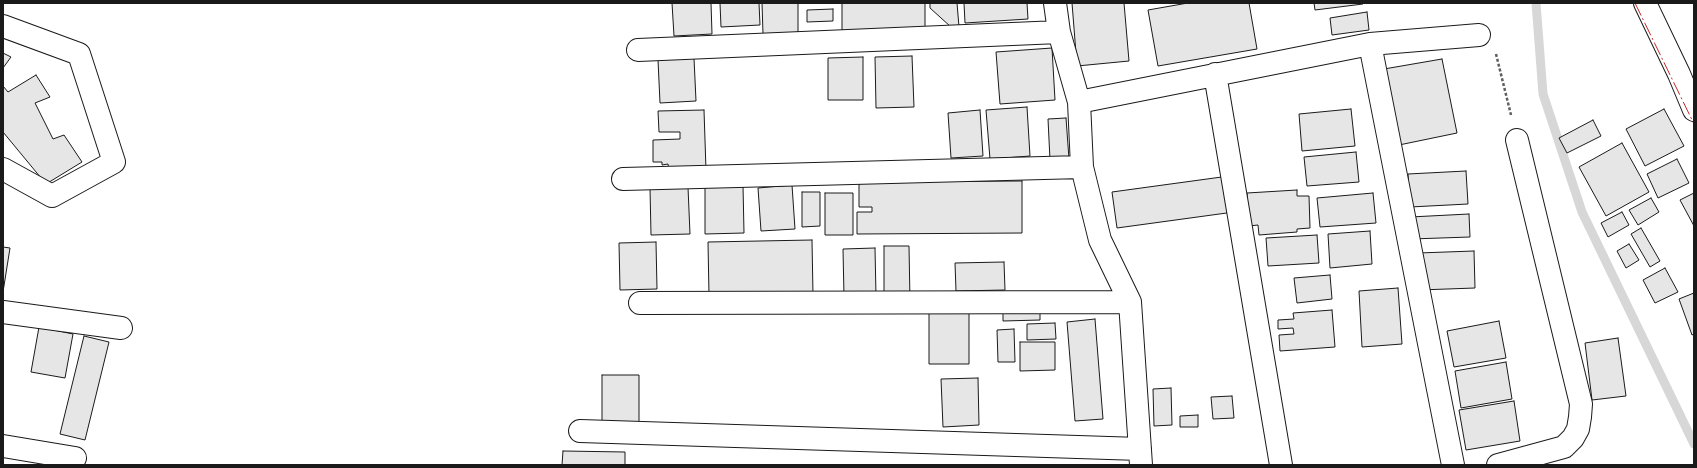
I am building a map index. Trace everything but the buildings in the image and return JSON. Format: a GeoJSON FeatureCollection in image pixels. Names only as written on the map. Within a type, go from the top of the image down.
{"type":"FeatureCollection","features":[{"type":"Feature","properties":{"kind":"street"},"geometry":{"type":"LineString","coordinates":[[580,431],[1140,457],[1130,302],[1100,240],[1082,167],[1079,102],[1059,32],[1055,3]]}},
{"type":"Feature","properties":{"kind":"street"},"geometry":{"type":"LineString","coordinates":[[1645,3],[1679,74],[1694,110]]}},
{"type":"Feature","properties":{"kind":"street"},"geometry":{"type":"LineString","coordinates":[[3,26],[79,54],[114,162],[52,196],[3,169]]}},
{"type":"Feature","properties":{"kind":"street"},"geometry":{"type":"LineString","coordinates":[[638,50],[1059,32]]}},
{"type":"Feature","properties":{"kind":"street"},"geometry":{"type":"LineString","coordinates":[[1079,102],[1370,44],[1479,35]]}},
{"type":"Feature","properties":{"kind":"street"},"geometry":{"type":"LineString","coordinates":[[1370,44],[1454,465]]}},
{"type":"Feature","properties":{"kind":"street"},"geometry":{"type":"LineString","coordinates":[[1216,74],[1281,465]]}},
{"type":"Feature","properties":{"kind":"street"},"geometry":{"type":"LineString","coordinates":[[1498,465],[1564,447],[1573,438],[1578,429],[1581,404],[1517,140]]}},
{"type":"Feature","properties":{"kind":"street"},"geometry":{"type":"LineString","coordinates":[[623,179],[1082,167]]}},
{"type":"Feature","properties":{"kind":"street"},"geometry":{"type":"LineString","coordinates":[[640,302],[1130,302]]}},
{"type":"Feature","properties":{"kind":"street"},"geometry":{"type":"LineString","coordinates":[[3,312],[121,328]]}},
{"type":"Feature","properties":{"kind":"street"},"geometry":{"type":"LineString","coordinates":[[4,450],[75,458]]}},
{"type":"Feature","properties":{"kind":"path"},"geometry":{"type":"LineString","coordinates":[[1479,35],[1489,40],[1495,48],[1517,140]]}},
{"type":"Feature","properties":{"kind":"waterway"},"geometry":{"type":"LineString","coordinates":[[1536,3],[1543,94],[1582,212],[1694,444]]}},
{"type":"Feature","properties":{"kind":"power"},"geometry":{"type":"LineString","coordinates":[[1635,3],[1694,124]]}}]}
